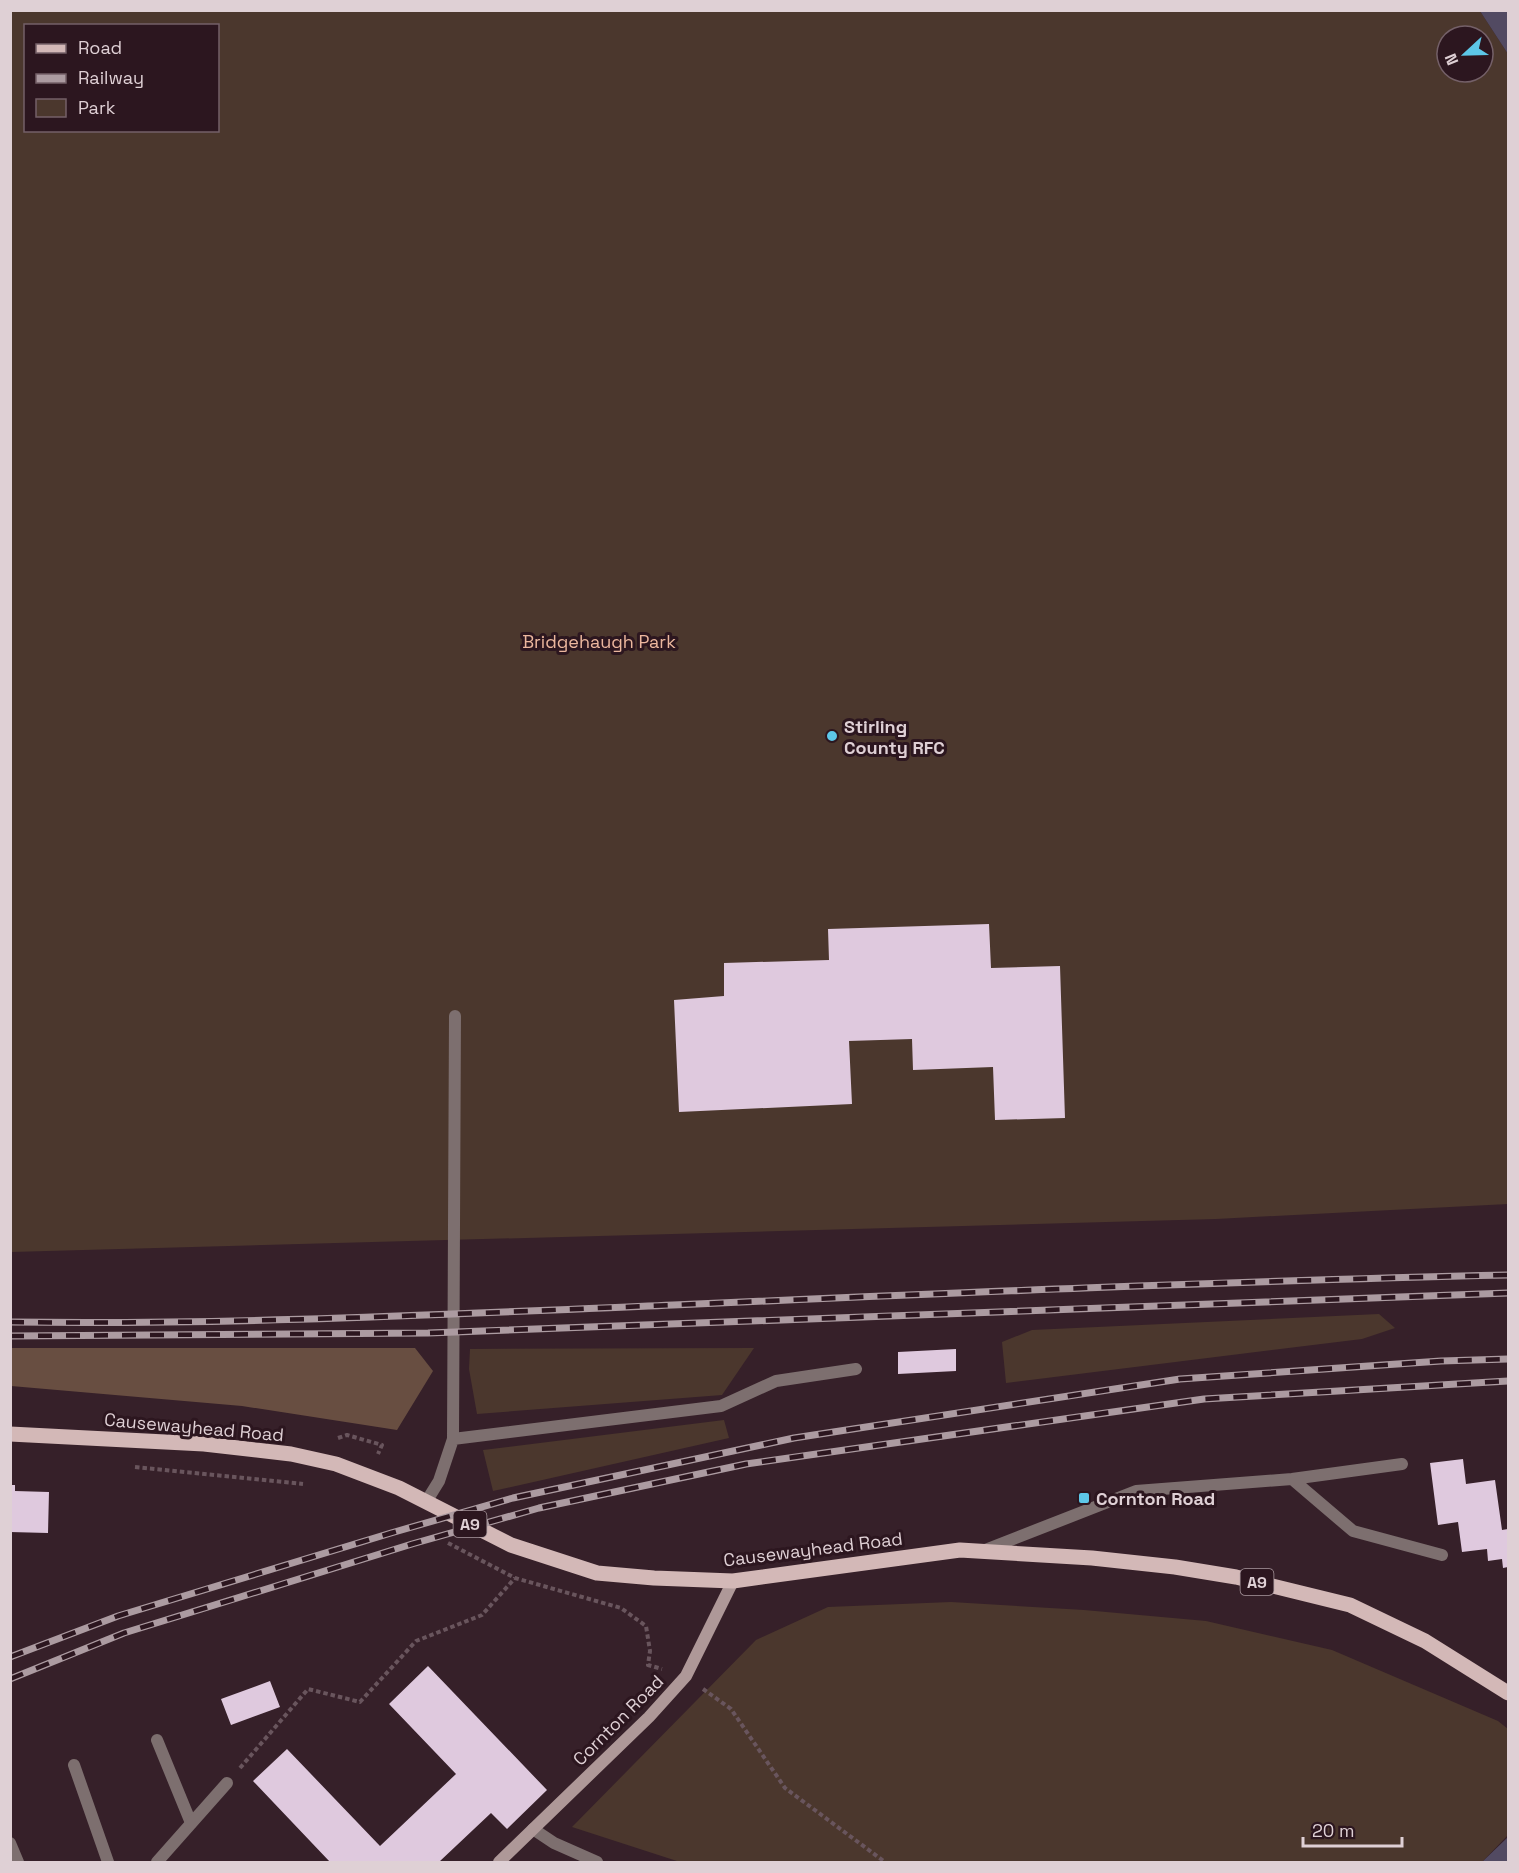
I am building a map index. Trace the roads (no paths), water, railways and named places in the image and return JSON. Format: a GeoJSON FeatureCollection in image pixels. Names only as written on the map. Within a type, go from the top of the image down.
{"type":"FeatureCollection","features":[{"type":"Feature","properties":{"kind":"main road","name":"Causewayhead Road"},"geometry":{"type":"LineString","coordinates":[[10,1434],[204,1444],[291,1454],[347,1468],[399,1488],[511,1545],[597,1573],[733,1581],[960,1550],[1092,1558],[1175,1567],[1236,1577],[1350,1605],[1425,1641],[1509,1693]]}},
{"type":"Feature","properties":{"kind":"main road","name":"Cornton Road"},"geometry":{"type":"LineString","coordinates":[[499,1863],[649,1717],[686,1676],[733,1581]]}},
{"type":"Feature","properties":{"kind":"street"},"geometry":{"type":"LineString","coordinates":[[426,1502],[439,1481],[453,1438],[455,1016]]}},
{"type":"Feature","properties":{"kind":"street"},"geometry":{"type":"LineString","coordinates":[[453,1438],[721,1406],[776,1381],[856,1369]]}},
{"type":"Feature","properties":{"kind":"street"},"geometry":{"type":"LineString","coordinates":[[981,1552],[1136,1491],[1292,1479],[1402,1464]]}},
{"type":"Feature","properties":{"kind":"street"},"geometry":{"type":"LineString","coordinates":[[1292,1479],[1353,1531],[1442,1555]]}},
{"type":"Feature","properties":{"kind":"street"},"geometry":{"type":"LineString","coordinates":[[157,1740],[191,1823]]}},
{"type":"Feature","properties":{"kind":"street"},"geometry":{"type":"LineString","coordinates":[[74,1764],[108,1863]]}},
{"type":"Feature","properties":{"kind":"street"},"geometry":{"type":"LineString","coordinates":[[157,1863],[227,1783]]}},
{"type":"Feature","properties":{"kind":"street"},"geometry":{"type":"LineString","coordinates":[[533,1828],[554,1843],[597,1863]]}},
{"type":"Feature","properties":{"kind":"street"},"geometry":{"type":"LineString","coordinates":[[10,1843],[18,1863]]}},
{"type":"Feature","properties":{"kind":"railway"},"geometry":{"type":"LineString","coordinates":[[10,1322],[176,1322],[342,1318],[1090,1288],[1508,1275]]}},
{"type":"Feature","properties":{"kind":"railway"},"geometry":{"type":"LineString","coordinates":[[10,1336],[428,1333],[1508,1293]]}},
{"type":"Feature","properties":{"kind":"railway"},"geometry":{"type":"LineString","coordinates":[[10,1657],[118,1616],[513,1498],[794,1438],[1180,1379],[1441,1361],[1508,1359]]}},
{"type":"Feature","properties":{"kind":"railway"},"geometry":{"type":"LineString","coordinates":[[10,1679],[124,1633],[412,1544],[539,1508],[746,1464],[1204,1399],[1508,1381]]}},
{"type":"Feature","properties":{"kind":"place","name":"Stirling County RFC"},"geometry":{"type":"Point","coordinates":[832,736]}},
{"type":"Feature","properties":{"kind":"place","name":"Cornton Road"},"geometry":{"type":"Point","coordinates":[1084,1498]}},
{"type":"Feature","properties":{"kind":"park label","name":"Bridgehaugh Park"},"geometry":{"type":"Point","coordinates":[599,641]}}]}
